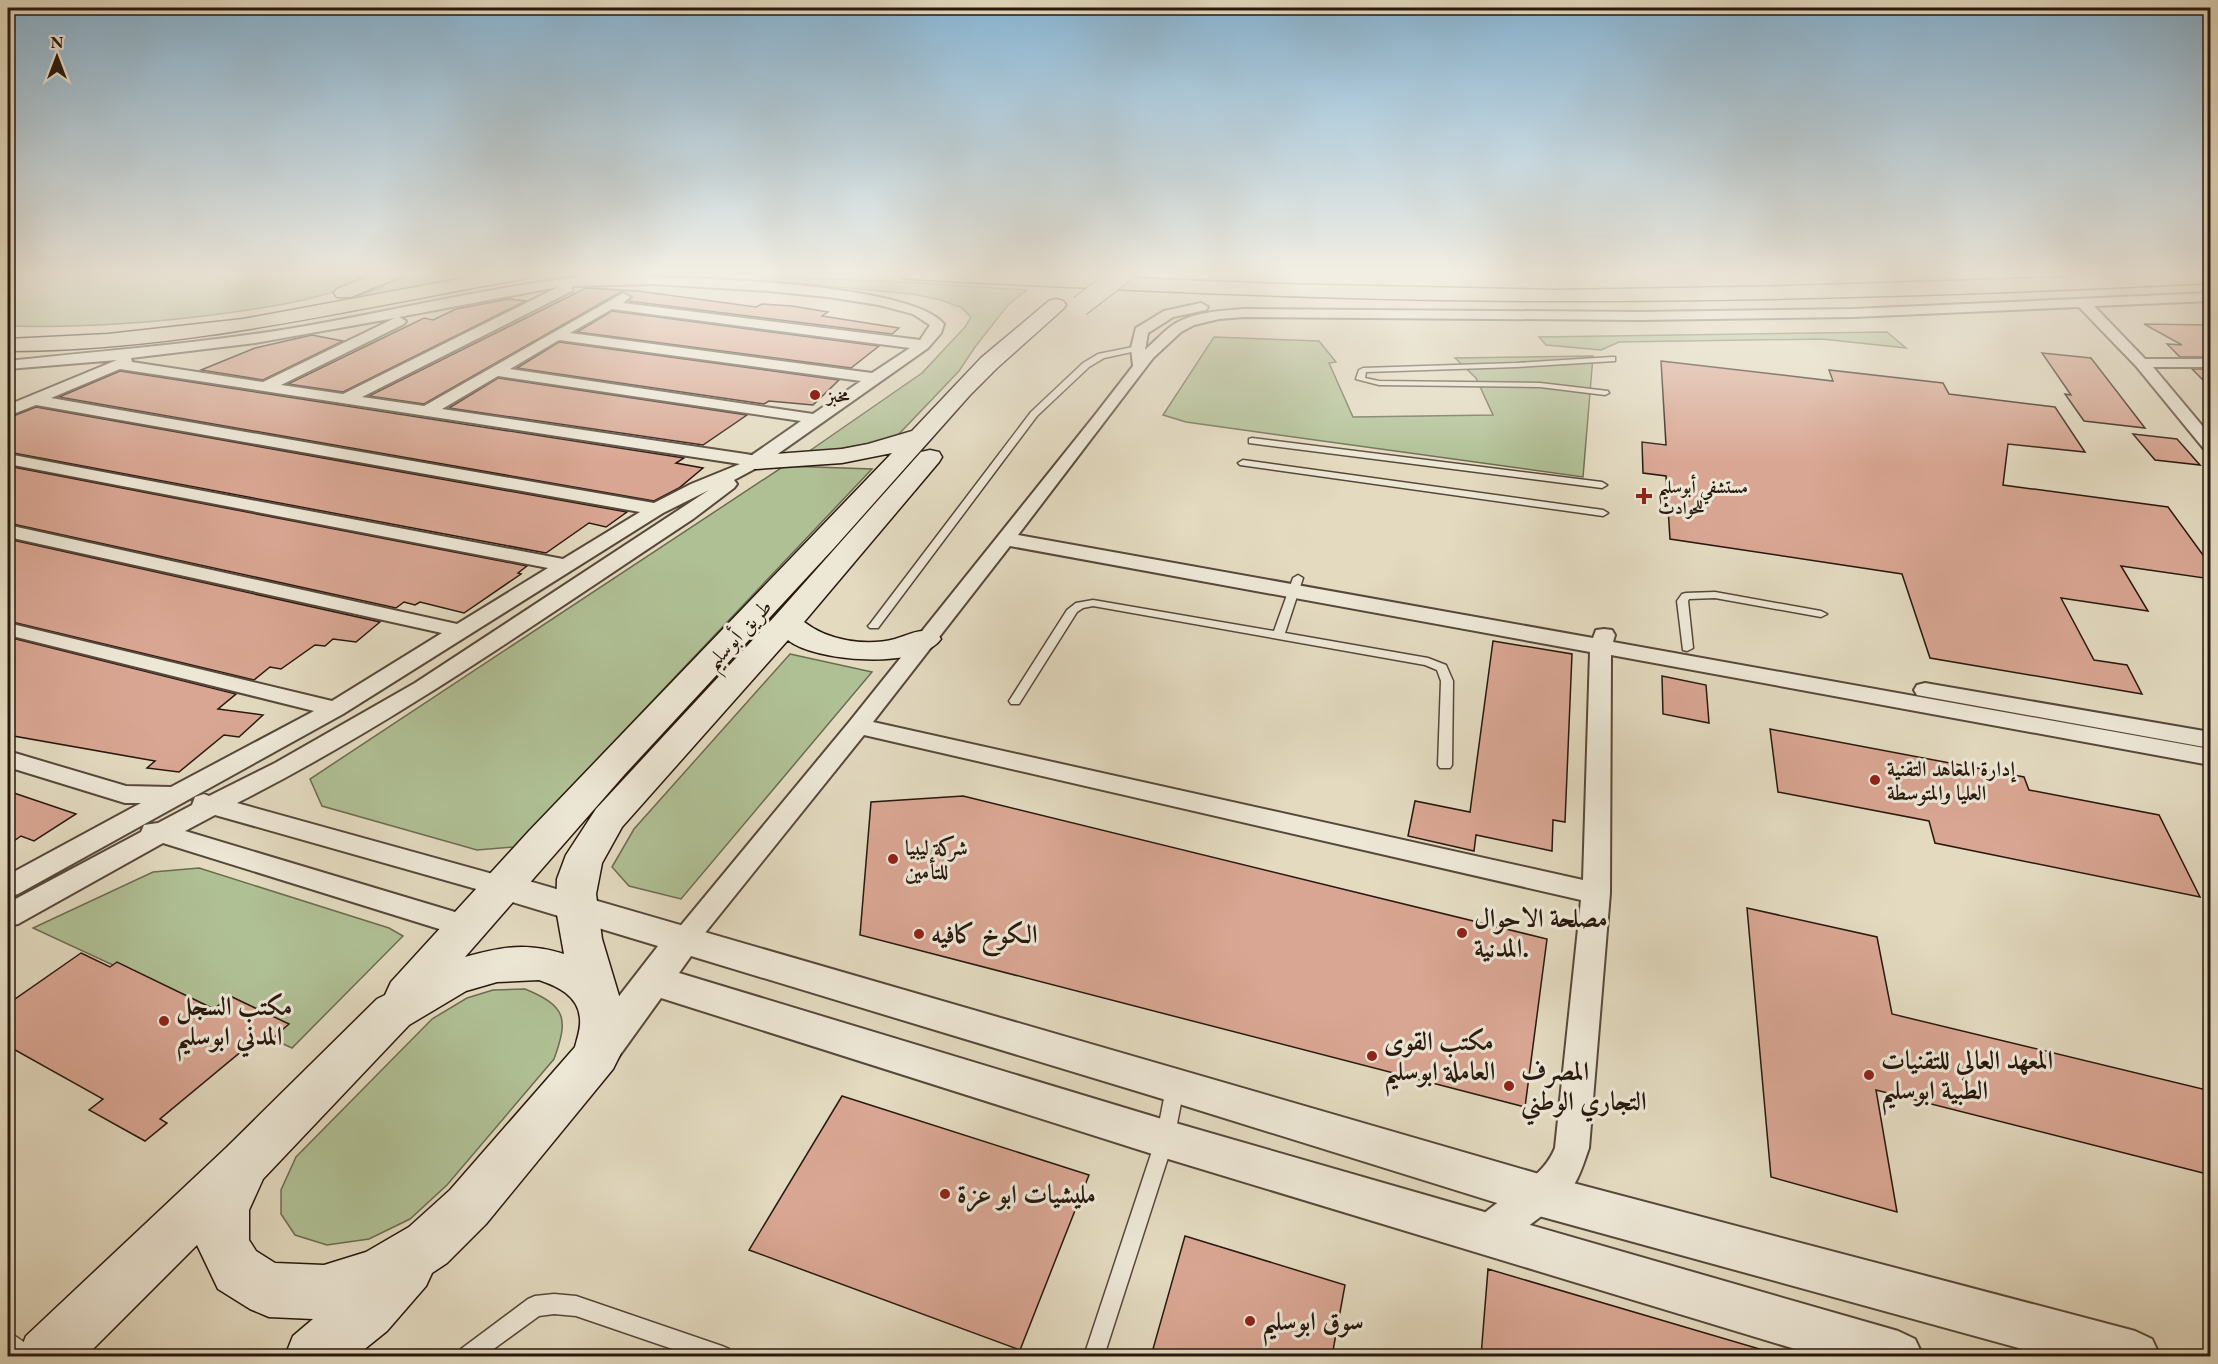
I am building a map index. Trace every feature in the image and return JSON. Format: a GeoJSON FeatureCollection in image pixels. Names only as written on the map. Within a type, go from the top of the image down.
{"type":"FeatureCollection","features":[{"type":"Feature","properties":{"kind":"highway"},"geometry":{"type":"LineString","coordinates":[[8,345],[138,337]]}},
{"type":"Feature","properties":{"kind":"main road","name":"طريق أبوسليم"},"geometry":{"type":"LineString","coordinates":[[393,1012],[501,886],[988,363],[1024,337]]}},
{"type":"Feature","properties":{"kind":"main road","name":"طريق أبوسليم"},"geometry":{"type":"LineString","coordinates":[[597,1055],[603,1019],[576,909],[577,878],[591,843],[609,818],[786,623],[986,390],[1038,337]]}},
{"type":"Feature","properties":{"kind":"main road"},"geometry":{"type":"LineString","coordinates":[[747,467],[872,451],[921,435]]}},
{"type":"Feature","properties":{"kind":"main road"},"geometry":{"type":"LineString","coordinates":[[786,623],[806,639],[831,647],[852,650],[895,649],[926,639]]}},
{"type":"Feature","properties":{"kind":"main road"},"geometry":{"type":"LineString","coordinates":[[46,1356],[245,1163],[393,1012],[452,978],[497,965],[539,963],[576,975],[596,997]]}},
{"type":"Feature","properties":{"kind":"main road"},"geometry":{"type":"LineString","coordinates":[[313,1356],[367,1311],[428,1245],[468,1207],[597,1055]]}},
{"type":"Feature","properties":{"kind":"main road"},"geometry":{"type":"LineString","coordinates":[[245,1163],[224,1209],[223,1245],[237,1270],[269,1290],[324,1292],[378,1275],[428,1245]]}},
{"type":"Feature","properties":{"kind":"street"},"geometry":{"type":"LineString","coordinates":[[8,364],[141,354],[262,337]]}},
{"type":"Feature","properties":{"kind":"street"},"geometry":{"type":"LineString","coordinates":[[265,387],[368,337]]}},
{"type":"Feature","properties":{"kind":"street"},"geometry":{"type":"LineString","coordinates":[[345,399],[470,337]]}},
{"type":"Feature","properties":{"kind":"street"},"geometry":{"type":"LineString","coordinates":[[427,411],[557,337]]}},
{"type":"Feature","properties":{"kind":"street"},"geometry":{"type":"LineString","coordinates":[[563,337],[874,378]]}},
{"type":"Feature","properties":{"kind":"street"},"geometry":{"type":"LineString","coordinates":[[857,337],[922,345]]}},
{"type":"Feature","properties":{"kind":"street"},"geometry":{"type":"LineString","coordinates":[[8,916],[212,805],[284,769],[423,688],[717,494],[747,467],[922,345],[930,337]]}},
{"type":"Feature","properties":{"kind":"street"},"geometry":{"type":"LineString","coordinates":[[597,1055],[682,941],[858,726],[1011,533],[1139,357],[1141,337]]}},
{"type":"Feature","properties":{"kind":"street"},"geometry":{"type":"LineString","coordinates":[[1139,357],[1148,355],[1168,337]]}},
{"type":"Feature","properties":{"kind":"street"},"geometry":{"type":"LineString","coordinates":[[2116,337],[2211,445]]}},
{"type":"Feature","properties":{"kind":"street"},"geometry":{"type":"LineString","coordinates":[[8,411],[141,354]]}},
{"type":"Feature","properties":{"kind":"street"},"geometry":{"type":"LineString","coordinates":[[2141,363],[2211,363]]}},
{"type":"Feature","properties":{"kind":"street"},"geometry":{"type":"LineString","coordinates":[[119,364],[427,411],[747,467]]}},
{"type":"Feature","properties":{"kind":"street"},"geometry":{"type":"LineString","coordinates":[[494,371],[817,419]]}},
{"type":"Feature","properties":{"kind":"street"},"geometry":{"type":"LineString","coordinates":[[35,400],[657,509]]}},
{"type":"Feature","properties":{"kind":"street"},"geometry":{"type":"LineString","coordinates":[[8,459],[564,566]]}},
{"type":"Feature","properties":{"kind":"street"},"geometry":{"type":"LineString","coordinates":[[8,887],[128,806],[172,796],[335,709],[657,509],[697,488],[747,467]]}},
{"type":"Feature","properties":{"kind":"street"},"geometry":{"type":"LineString","coordinates":[[8,531],[460,631]]}},
{"type":"Feature","properties":{"kind":"street"},"geometry":{"type":"LineString","coordinates":[[1011,533],[1788,673],[2211,740]]}},
{"type":"Feature","properties":{"kind":"street"},"geometry":{"type":"LineString","coordinates":[[8,628],[335,709]]}},
{"type":"Feature","properties":{"kind":"street"},"geometry":{"type":"LineString","coordinates":[[1602,640],[1687,648],[1788,673],[2211,757]]}},
{"type":"Feature","properties":{"kind":"street"},"geometry":{"type":"LineString","coordinates":[[1486,1235],[1539,1195],[1562,1173],[1572,1148],[1596,893],[1602,640]]}},
{"type":"Feature","properties":{"kind":"street"},"geometry":{"type":"LineString","coordinates":[[858,726],[1596,893]]}},
{"type":"Feature","properties":{"kind":"street"},"geometry":{"type":"LineString","coordinates":[[8,759],[128,806],[159,834],[465,926]]}},
{"type":"Feature","properties":{"kind":"street"},"geometry":{"type":"LineString","coordinates":[[172,796],[212,805],[501,886],[1176,1085],[1539,1195],[2135,1356]]}},
{"type":"Feature","properties":{"kind":"street"},"geometry":{"type":"LineString","coordinates":[[653,980],[1165,1139],[1898,1356]]}},
{"type":"Feature","properties":{"kind":"lane"},"geometry":{"type":"LineString","coordinates":[[874,626],[1034,414],[1086,365],[1101,356],[1139,357]]}},
{"type":"Feature","properties":{"kind":"lane"},"geometry":{"type":"LineString","coordinates":[[1605,393],[1540,386],[1456,382],[1379,383],[1360,379],[1363,370],[1516,365],[1612,358]]}},
{"type":"Feature","properties":{"kind":"lane"},"geometry":{"type":"LineString","coordinates":[[1252,441],[1602,485]]}},
{"type":"Feature","properties":{"kind":"lane"},"geometry":{"type":"LineString","coordinates":[[1243,463],[1603,513]]}},
{"type":"Feature","properties":{"kind":"lane"},"geometry":{"type":"LineString","coordinates":[[1278,636],[1296,585]]}},
{"type":"Feature","properties":{"kind":"lane"},"geometry":{"type":"LineString","coordinates":[[1687,648],[1682,601],[1686,597],[1715,595],[1821,614]]}},
{"type":"Feature","properties":{"kind":"lane"},"geometry":{"type":"LineString","coordinates":[[1015,701],[1073,610],[1080,605],[1093,603],[1428,662],[1442,668],[1447,681],[1445,765]]}},
{"type":"Feature","properties":{"kind":"lane"},"geometry":{"type":"LineString","coordinates":[[1094,1356],[1165,1139],[1176,1085]]}},
{"type":"Feature","properties":{"kind":"lane"},"geometry":{"type":"LineString","coordinates":[[468,1356],[535,1306],[554,1304],[576,1306],[722,1356]]}},
{"type":"Feature","properties":{"kind":"lane"},"geometry":{"type":"LineString","coordinates":[[8,1343],[24,1356]]}},
{"type":"Feature","properties":{"kind":"green space"},"geometry":{"type":"Polygon","coordinates":[[[956,337],[983,337],[959,371],[897,436],[868,444],[805,454],[922,373],[956,337]]]}},
{"type":"Feature","properties":{"kind":"green space"},"geometry":{"type":"Polygon","coordinates":[[[1214,337],[1319,341],[1336,362],[1329,363],[1353,417],[1493,415],[1476,378],[1455,358],[1593,356],[1583,477],[1186,422],[1163,415],[1214,337]]]}},
{"type":"Feature","properties":{"kind":"green space"},"geometry":{"type":"Polygon","coordinates":[[[1539,337],[1893,337],[1906,348],[1822,339],[1619,342],[1601,350],[1546,345],[1539,337]]]}},
{"type":"Feature","properties":{"kind":"green space"},"geometry":{"type":"Polygon","coordinates":[[[784,466],[872,469],[514,847],[477,850],[322,806],[310,779],[784,466]]]}},
{"type":"Feature","properties":{"kind":"green space"},"geometry":{"type":"Polygon","coordinates":[[[790,654],[872,672],[681,899],[629,886],[612,867],[634,829],[790,654]]]}},
{"type":"Feature","properties":{"kind":"green space"},"geometry":{"type":"Polygon","coordinates":[[[199,868],[389,928],[403,936],[292,1048],[33,928],[153,872],[199,868]]]}},
{"type":"Feature","properties":{"kind":"green space"},"geometry":{"type":"Polygon","coordinates":[[[525,989],[549,1001],[560,1015],[562,1033],[554,1059],[447,1185],[410,1219],[369,1239],[327,1245],[295,1235],[281,1214],[281,1190],[296,1157],[432,1019],[467,998],[493,990],[525,989]]]}},
{"type":"Feature","properties":{"kind":"building"},"geometry":{"type":"Polygon","coordinates":[[[305,337],[343,341],[263,380],[201,370],[255,348],[305,337]]]}},
{"type":"Feature","properties":{"kind":"building"},"geometry":{"type":"Polygon","coordinates":[[[386,337],[454,337],[343,392],[288,384],[386,337]]]}},
{"type":"Feature","properties":{"kind":"building"},"geometry":{"type":"Polygon","coordinates":[[[488,337],[542,337],[424,404],[369,396],[488,337]]]}},
{"type":"Feature","properties":{"kind":"building"},"geometry":{"type":"Polygon","coordinates":[[[612,337],[808,337],[879,346],[851,368],[612,337]]]}},
{"type":"Feature","properties":{"kind":"building"},"geometry":{"type":"Polygon","coordinates":[[[2167,337],[2211,337],[2211,357],[2180,357],[2167,344],[2182,345],[2167,337]]]}},
{"type":"Feature","properties":{"kind":"building"},"geometry":{"type":"Polygon","coordinates":[[[559,342],[839,380],[813,405],[769,401],[764,404],[517,368],[559,342]]]}},
{"type":"Feature","properties":{"kind":"building"},"geometry":{"type":"Polygon","coordinates":[[[2042,353],[2091,358],[2145,428],[2084,421],[2065,394],[2071,395],[2042,353]]]}},
{"type":"Feature","properties":{"kind":"building"},"geometry":{"type":"Polygon","coordinates":[[[1661,361],[1833,381],[1829,370],[1943,383],[1949,394],[2055,407],[2085,452],[2008,444],[2003,485],[2168,507],[2211,566],[2211,579],[2121,566],[2148,611],[2061,598],[2094,660],[2127,665],[2142,694],[1930,658],[1902,574],[1670,539],[1666,476],[1643,473],[1642,442],[1666,445],[1661,361]]]}},
{"type":"Feature","properties":{"kind":"building"},"geometry":{"type":"Polygon","coordinates":[[[2192,369],[2211,369],[2211,388],[2192,369]]]}},
{"type":"Feature","properties":{"kind":"building"},"geometry":{"type":"Polygon","coordinates":[[[120,371],[684,458],[676,463],[703,468],[679,488],[654,501],[59,397],[120,371]]]}},
{"type":"Feature","properties":{"kind":"building"},"geometry":{"type":"Polygon","coordinates":[[[498,378],[747,415],[703,445],[449,408],[498,378]]]}},
{"type":"Feature","properties":{"kind":"building"},"geometry":{"type":"Polygon","coordinates":[[[36,407],[627,512],[606,527],[589,523],[546,553],[8,452],[8,418],[36,407]]]}},
{"type":"Feature","properties":{"kind":"building"},"geometry":{"type":"Polygon","coordinates":[[[2133,434],[2177,439],[2200,465],[2155,460],[2133,434]]]}},
{"type":"Feature","properties":{"kind":"building"},"geometry":{"type":"Polygon","coordinates":[[[8,466],[527,566],[518,573],[521,574],[464,613],[420,602],[415,605],[404,602],[396,608],[8,523],[8,466]]]}},
{"type":"Feature","properties":{"kind":"building"},"geometry":{"type":"Polygon","coordinates":[[[8,539],[380,622],[356,642],[333,639],[325,646],[315,645],[281,669],[270,667],[254,680],[8,621],[8,539]]]}},
{"type":"Feature","properties":{"kind":"building"},"geometry":{"type":"Polygon","coordinates":[[[8,637],[236,694],[218,709],[263,715],[239,737],[224,735],[179,772],[147,768],[155,761],[8,735],[8,637]]]}},
{"type":"Feature","properties":{"kind":"building"},"geometry":{"type":"Polygon","coordinates":[[[1493,641],[1572,654],[1565,822],[1553,820],[1552,851],[1476,835],[1474,851],[1408,836],[1415,801],[1470,812],[1493,641]]]}},
{"type":"Feature","properties":{"kind":"building"},"geometry":{"type":"Polygon","coordinates":[[[1662,676],[1706,685],[1709,723],[1663,714],[1662,676]]]}},
{"type":"Feature","properties":{"kind":"building"},"geometry":{"type":"Polygon","coordinates":[[[1770,729],[2024,777],[2029,790],[2159,815],[2200,897],[1935,843],[1929,821],[1778,792],[1770,729]]]}},
{"type":"Feature","properties":{"kind":"building"},"geometry":{"type":"Polygon","coordinates":[[[8,791],[76,814],[34,841],[21,836],[8,845],[8,791]]]}},
{"type":"Feature","properties":{"kind":"building"},"geometry":{"type":"Polygon","coordinates":[[[963,796],[1547,939],[1525,1107],[860,935],[871,802],[963,796]]]}},
{"type":"Feature","properties":{"kind":"building"},"geometry":{"type":"Polygon","coordinates":[[[1747,908],[1877,937],[1892,1014],[2211,1091],[2211,1175],[1876,1090],[1897,1212],[1771,1177],[1747,908]]]}},
{"type":"Feature","properties":{"kind":"building"},"geometry":{"type":"Polygon","coordinates":[[[81,953],[110,967],[117,962],[214,1009],[230,996],[289,1024],[264,1046],[254,1041],[160,1119],[167,1123],[145,1141],[89,1110],[103,1099],[8,1046],[8,1004],[81,953]]]}},
{"type":"Feature","properties":{"kind":"building"},"geometry":{"type":"Polygon","coordinates":[[[842,1096],[1089,1175],[1020,1350],[749,1250],[842,1096]]]}},
{"type":"Feature","properties":{"kind":"building","name":"سوق ابوسليم"},"geometry":{"type":"Polygon","coordinates":[[[1185,1236],[1345,1285],[1332,1356],[1151,1356],[1185,1236]]]}},
{"type":"Feature","properties":{"kind":"building"},"geometry":{"type":"Polygon","coordinates":[[[1488,1269],[1763,1350],[1762,1356],[1481,1356],[1488,1269]]]}},
{"type":"Feature","properties":{"kind":"place","name":"مخبز"},"geometry":{"type":"Point","coordinates":[815,395]}},
{"type":"Feature","properties":{"kind":"place","name":"مستشفي أبوسليم للحوادث"},"geometry":{"type":"Point","coordinates":[1644,496]}},
{"type":"Feature","properties":{"kind":"place","name":"إدارة المعاهد التقنية العليا والمتوسطة"},"geometry":{"type":"Point","coordinates":[1875,780]}},
{"type":"Feature","properties":{"kind":"place","name":"شركة ليبيا للتأمين"},"geometry":{"type":"Point","coordinates":[893,859]}},
{"type":"Feature","properties":{"kind":"place","name":"مصلحة الاحوال المدنية."},"geometry":{"type":"Point","coordinates":[1462,933]}},
{"type":"Feature","properties":{"kind":"place","name":"الكوخ كافيه"},"geometry":{"type":"Point","coordinates":[919,934]}},
{"type":"Feature","properties":{"kind":"place","name":"مكتب السجل المدني ابوسليم"},"geometry":{"type":"Point","coordinates":[164,1021]}},
{"type":"Feature","properties":{"kind":"place","name":"مكتب القوى العاملة ابوسليم"},"geometry":{"type":"Point","coordinates":[1372,1056]}},
{"type":"Feature","properties":{"kind":"place","name":"المعهد العالي للتقنيات الطبية ابوسليم"},"geometry":{"type":"Point","coordinates":[1869,1075]}},
{"type":"Feature","properties":{"kind":"place","name":"المصرف التجاري الوطني"},"geometry":{"type":"Point","coordinates":[1509,1086]}},
{"type":"Feature","properties":{"kind":"place","name":"مليشيات ابو عزة"},"geometry":{"type":"Point","coordinates":[945,1194]}},
{"type":"Feature","properties":{"kind":"place","name":"سوق ابوسليم"},"geometry":{"type":"Point","coordinates":[1250,1321]}}]}
